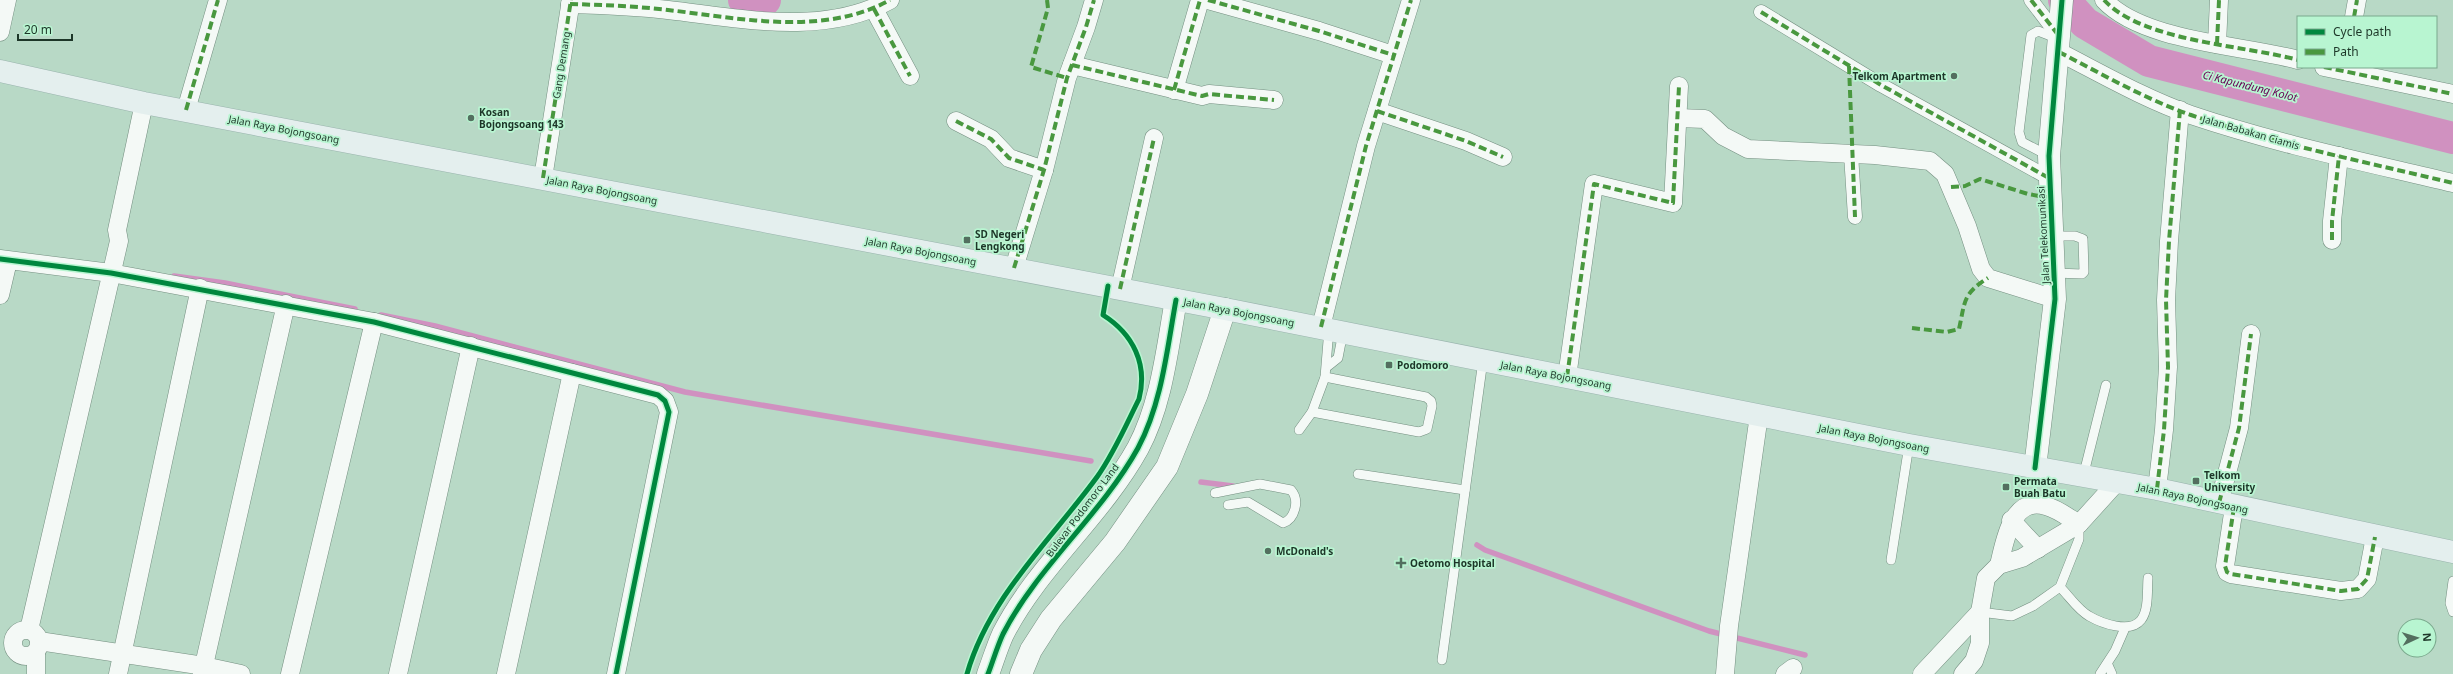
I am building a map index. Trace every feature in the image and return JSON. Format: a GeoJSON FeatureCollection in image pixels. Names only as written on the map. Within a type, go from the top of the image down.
{"type":"FeatureCollection","features":[{"type":"Feature","properties":{"kind":"main road","name":"Jalan Raya Bojongsoang"},"geometry":{"type":"LineString","coordinates":[[0,71],[150,103],[1225,309],[1909,445],[2157,489],[2375,537],[2453,552]]}},
{"type":"Feature","properties":{"kind":"street"},"geometry":{"type":"LineString","coordinates":[[0,32],[6,0]]}},
{"type":"Feature","properties":{"kind":"street"},"geometry":{"type":"LineString","coordinates":[[186,110],[218,0]]}},
{"type":"Feature","properties":{"kind":"street"},"geometry":{"type":"LineString","coordinates":[[570,2],[615,5],[768,21],[825,20],[874,9],[890,0]]}},
{"type":"Feature","properties":{"kind":"street"},"geometry":{"type":"LineString","coordinates":[[1014,268],[1044,170],[1072,65],[1094,0]]}},
{"type":"Feature","properties":{"kind":"street"},"geometry":{"type":"LineString","coordinates":[[1174,90],[1200,0]]}},
{"type":"Feature","properties":{"kind":"street"},"geometry":{"type":"LineString","coordinates":[[1208,0],[1319,31],[1393,55]]}},
{"type":"Feature","properties":{"kind":"street"},"geometry":{"type":"LineString","coordinates":[[1331,330],[1377,111],[1411,0]]}},
{"type":"Feature","properties":{"kind":"street"},"geometry":{"type":"LineString","coordinates":[[2031,0],[2060,38]]}},
{"type":"Feature","properties":{"kind":"street","name":"Jalan Telekomunikasi"},"geometry":{"type":"LineString","coordinates":[[2035,468],[2055,299],[2055,273],[2048,178],[2062,0]]}},
{"type":"Feature","properties":{"kind":"street"},"geometry":{"type":"LineString","coordinates":[[2104,0],[2134,20],[2176,36],[2270,52],[2297,60]]}},
{"type":"Feature","properties":{"kind":"street"},"geometry":{"type":"LineString","coordinates":[[2217,44],[2219,0]]}},
{"type":"Feature","properties":{"kind":"street"},"geometry":{"type":"LineString","coordinates":[[2354,16],[2357,0]]}},
{"type":"Feature","properties":{"kind":"street","name":"Gang Demang"},"geometry":{"type":"LineString","coordinates":[[543,178],[570,2]]}},
{"type":"Feature","properties":{"kind":"street"},"geometry":{"type":"LineString","coordinates":[[874,9],[910,76]]}},
{"type":"Feature","properties":{"kind":"street"},"geometry":{"type":"LineString","coordinates":[[1761,12],[1881,85],[2048,178]]}},
{"type":"Feature","properties":{"kind":"street","name":"Jalan Babakan Ciamis"},"geometry":{"type":"LineString","coordinates":[[2060,38],[2138,93],[2180,110],[2282,143],[2453,183]]}},
{"type":"Feature","properties":{"kind":"street"},"geometry":{"type":"LineString","coordinates":[[1072,65],[1202,96],[1209,94],[1274,100]]}},
{"type":"Feature","properties":{"kind":"street"},"geometry":{"type":"LineString","coordinates":[[2332,68],[2347,70],[2453,94]]}},
{"type":"Feature","properties":{"kind":"street"},"geometry":{"type":"LineString","coordinates":[[1568,377],[1594,184],[1673,203],[1680,86]]}},
{"type":"Feature","properties":{"kind":"street"},"geometry":{"type":"LineString","coordinates":[[150,103],[127,231],[119,241],[111,273],[35,641],[32,656],[20,656],[6,637],[16,634],[22,630],[35,641],[121,654],[203,670],[241,674]]}},
{"type":"Feature","properties":{"kind":"street"},"geometry":{"type":"LineString","coordinates":[[2157,489],[2168,367],[2166,300],[2169,241],[2180,110]]}},
{"type":"Feature","properties":{"kind":"street"},"geometry":{"type":"LineString","coordinates":[[1377,111],[1466,141],[1503,157]]}},
{"type":"Feature","properties":{"kind":"street"},"geometry":{"type":"LineString","coordinates":[[1678,118],[1705,119],[1723,136],[1748,149],[1851,154],[1930,162],[1945,174],[1967,226],[1980,269],[1988,278],[2055,299]]}},
{"type":"Feature","properties":{"kind":"street"},"geometry":{"type":"LineString","coordinates":[[956,121],[991,140],[1009,158],[1044,170]]}},
{"type":"Feature","properties":{"kind":"street"},"geometry":{"type":"LineString","coordinates":[[1120,289],[1154,138]]}},
{"type":"Feature","properties":{"kind":"street"},"geometry":{"type":"LineString","coordinates":[[1851,154],[1855,217]]}},
{"type":"Feature","properties":{"kind":"street"},"geometry":{"type":"LineString","coordinates":[[2332,240],[2332,220],[2338,156]]}},
{"type":"Feature","properties":{"kind":"street"},"geometry":{"type":"LineString","coordinates":[[0,295],[4,260],[111,273],[286,304],[374,322],[471,346],[658,396],[665,401],[669,412],[616,674]]}},
{"type":"Feature","properties":{"kind":"street"},"geometry":{"type":"LineString","coordinates":[[118,674],[121,654],[200,288]]}},
{"type":"Feature","properties":{"kind":"street","name":"Bulevar Podomoro Land"},"geometry":{"type":"LineString","coordinates":[[988,674],[1003,635],[1024,600],[1117,483],[1149,425],[1163,373],[1176,300]]}},
{"type":"Feature","properties":{"kind":"street"},"geometry":{"type":"LineString","coordinates":[[203,670],[286,304]]}},
{"type":"Feature","properties":{"kind":"street"},"geometry":{"type":"LineString","coordinates":[[1022,674],[1031,650],[1051,619],[1139,510],[1167,467],[1180,436],[1225,309]]}},
{"type":"Feature","properties":{"kind":"street"},"geometry":{"type":"LineString","coordinates":[[290,674],[374,322]]}},
{"type":"Feature","properties":{"kind":"street"},"geometry":{"type":"LineString","coordinates":[[2251,334],[2227,505],[2225,566],[2227,572],[2231,574],[2341,591],[2358,589],[2367,579],[2375,537]]}},
{"type":"Feature","properties":{"kind":"street"},"geometry":{"type":"LineString","coordinates":[[398,674],[471,346]]}},
{"type":"Feature","properties":{"kind":"street"},"geometry":{"type":"LineString","coordinates":[[506,674],[572,373]]}},
{"type":"Feature","properties":{"kind":"street"},"geometry":{"type":"LineString","coordinates":[[1149,425],[1161,416],[1172,415],[1177,417],[1180,423],[1180,436]]}},
{"type":"Feature","properties":{"kind":"street"},"geometry":{"type":"LineString","coordinates":[[1725,674],[1728,634],[1759,415]]}},
{"type":"Feature","properties":{"kind":"street"},"geometry":{"type":"LineString","coordinates":[[1963,674],[1974,661],[1980,642],[1980,612],[1986,578],[1999,565],[2022,558],[2079,524],[2117,482]]}},
{"type":"Feature","properties":{"kind":"street"},"geometry":{"type":"LineString","coordinates":[[1999,565],[2011,520],[2025,508],[2036,504],[2048,506],[2079,524]]}},
{"type":"Feature","properties":{"kind":"street"},"geometry":{"type":"LineString","coordinates":[[2011,520],[2038,549]]}},
{"type":"Feature","properties":{"kind":"street"},"geometry":{"type":"LineString","coordinates":[[1922,674],[1980,612]]}},
{"type":"Feature","properties":{"kind":"street"},"geometry":{"type":"LineString","coordinates":[[35,641],[36,674]]}},
{"type":"Feature","properties":{"kind":"lane"},"geometry":{"type":"LineString","coordinates":[[2049,156],[2022,142],[2019,132],[2031,35],[2034,32],[2043,32],[2060,38]]}},
{"type":"Feature","properties":{"kind":"lane"},"geometry":{"type":"LineString","coordinates":[[2052,236],[2075,236],[2083,239],[2084,272],[2082,274],[2055,273]]}},
{"type":"Feature","properties":{"kind":"lane"},"geometry":{"type":"LineString","coordinates":[[1328,366],[1338,358],[1331,330]]}},
{"type":"Feature","properties":{"kind":"lane"},"geometry":{"type":"LineString","coordinates":[[1299,430],[1312,412],[1325,377],[1328,366],[1325,356],[1331,330]]}},
{"type":"Feature","properties":{"kind":"lane"},"geometry":{"type":"LineString","coordinates":[[1442,660],[1483,360]]}},
{"type":"Feature","properties":{"kind":"lane"},"geometry":{"type":"LineString","coordinates":[[1312,412],[1419,432],[1427,429],[1432,406],[1431,401],[1426,397],[1325,377]]}},
{"type":"Feature","properties":{"kind":"lane"},"geometry":{"type":"LineString","coordinates":[[2083,477],[2106,385]]}},
{"type":"Feature","properties":{"kind":"lane"},"geometry":{"type":"LineString","coordinates":[[1891,560],[1909,445]]}},
{"type":"Feature","properties":{"kind":"lane"},"geometry":{"type":"LineString","coordinates":[[1358,474],[1465,490]]}},
{"type":"Feature","properties":{"kind":"lane"},"geometry":{"type":"LineString","coordinates":[[1215,493],[1260,484],[1291,490],[1295,500],[1293,516],[1290,520],[1283,523],[1248,502],[1228,505]]}},
{"type":"Feature","properties":{"kind":"lane"},"geometry":{"type":"LineString","coordinates":[[1980,612],[2012,616],[2033,606],[2060,587],[2078,539],[2079,524]]}},
{"type":"Feature","properties":{"kind":"lane"},"geometry":{"type":"LineString","coordinates":[[2060,587],[2088,615],[2125,628],[2134,626],[2141,620],[2146,604],[2148,578]]}},
{"type":"Feature","properties":{"kind":"lane"},"geometry":{"type":"LineString","coordinates":[[2453,581],[2450,602],[2453,612]]}},
{"type":"Feature","properties":{"kind":"lane"},"geometry":{"type":"LineString","coordinates":[[2100,674],[2108,664],[2125,628]]}},
{"type":"Feature","properties":{"kind":"lane"},"geometry":{"type":"LineString","coordinates":[[2108,664],[2112,674]]}},
{"type":"Feature","properties":{"kind":"waterway","name":"Ci Kapundung Kolot"},"geometry":{"type":"LineString","coordinates":[[744,0],[765,0]]}},
{"type":"Feature","properties":{"kind":"waterway","name":"Ci Kapundung Kolot"},"geometry":{"type":"LineString","coordinates":[[2064,0],[2085,23],[2149,61],[2453,138]]}},
{"type":"Feature","properties":{"kind":"waterway"},"geometry":{"type":"LineString","coordinates":[[174,276],[225,283],[355,309]]}},
{"type":"Feature","properties":{"kind":"waterway"},"geometry":{"type":"LineString","coordinates":[[381,315],[435,326],[685,392],[1091,461]]}},
{"type":"Feature","properties":{"kind":"waterway"},"geometry":{"type":"LineString","coordinates":[[1201,482],[1233,486]]}},
{"type":"Feature","properties":{"kind":"waterway"},"geometry":{"type":"LineString","coordinates":[[1477,545],[1485,550],[1709,631],[1805,655]]}},
{"type":"Feature","properties":{"kind":"marked path"},"geometry":{"type":"LineString","coordinates":[[186,110],[218,0]]}},
{"type":"Feature","properties":{"kind":"marked path"},"geometry":{"type":"LineString","coordinates":[[543,178],[571,0]]}},
{"type":"Feature","properties":{"kind":"marked path"},"geometry":{"type":"LineString","coordinates":[[570,4],[607,5],[668,10],[752,20],[809,22],[837,18],[864,11],[890,0]]}},
{"type":"Feature","properties":{"kind":"marked path"},"geometry":{"type":"LineString","coordinates":[[1047,0],[1048,8],[1031,67],[1067,78]]}},
{"type":"Feature","properties":{"kind":"marked path"},"geometry":{"type":"LineString","coordinates":[[1014,268],[1044,170],[1067,78],[1086,27],[1094,0]]}},
{"type":"Feature","properties":{"kind":"marked path"},"geometry":{"type":"LineString","coordinates":[[1174,90],[1200,0]]}},
{"type":"Feature","properties":{"kind":"marked path"},"geometry":{"type":"LineString","coordinates":[[1208,0],[1319,31],[1393,55]]}},
{"type":"Feature","properties":{"kind":"marked path"},"geometry":{"type":"LineString","coordinates":[[1321,327],[1366,146],[1411,0]]}},
{"type":"Feature","properties":{"kind":"marked path"},"geometry":{"type":"LineString","coordinates":[[2031,0],[2059,36]]}},
{"type":"Feature","properties":{"kind":"marked path"},"geometry":{"type":"LineString","coordinates":[[2104,0],[2121,14],[2143,25],[2168,33],[2195,40],[2297,60]]}},
{"type":"Feature","properties":{"kind":"marked path"},"geometry":{"type":"LineString","coordinates":[[2217,44],[2219,0]]}},
{"type":"Feature","properties":{"kind":"marked path"},"geometry":{"type":"LineString","coordinates":[[2354,16],[2357,0]]}},
{"type":"Feature","properties":{"kind":"marked path"},"geometry":{"type":"LineString","coordinates":[[874,9],[910,76]]}},
{"type":"Feature","properties":{"kind":"marked path"},"geometry":{"type":"LineString","coordinates":[[1761,12],[1881,85],[2049,178]]}},
{"type":"Feature","properties":{"kind":"marked path"},"geometry":{"type":"LineString","coordinates":[[2059,52],[2140,94],[2191,115],[2288,144],[2453,183]]}},
{"type":"Feature","properties":{"kind":"marked path"},"geometry":{"type":"LineString","coordinates":[[1072,65],[1202,96],[1209,94],[1274,100]]}},
{"type":"Feature","properties":{"kind":"marked path"},"geometry":{"type":"LineString","coordinates":[[1849,66],[1855,217]]}},
{"type":"Feature","properties":{"kind":"marked path"},"geometry":{"type":"LineString","coordinates":[[2329,68],[2453,94]]}},
{"type":"Feature","properties":{"kind":"marked path"},"geometry":{"type":"LineString","coordinates":[[1567,377],[1594,184],[1673,203],[1679,86]]}},
{"type":"Feature","properties":{"kind":"marked path"},"geometry":{"type":"LineString","coordinates":[[2157,489],[2164,430],[2168,367],[2166,300],[2169,241],[2180,110]]}},
{"type":"Feature","properties":{"kind":"marked path"},"geometry":{"type":"LineString","coordinates":[[1377,111],[1466,141],[1503,157]]}},
{"type":"Feature","properties":{"kind":"marked path"},"geometry":{"type":"LineString","coordinates":[[956,121],[991,139],[1009,158],[1044,170]]}},
{"type":"Feature","properties":{"kind":"marked path"},"geometry":{"type":"LineString","coordinates":[[1120,289],[1154,138]]}},
{"type":"Feature","properties":{"kind":"marked path"},"geometry":{"type":"LineString","coordinates":[[2332,240],[2332,221],[2339,156]]}},
{"type":"Feature","properties":{"kind":"marked path"},"geometry":{"type":"LineString","coordinates":[[1951,187],[1965,186],[1980,179],[2028,194],[2050,198]]}},
{"type":"Feature","properties":{"kind":"marked path"},"geometry":{"type":"LineString","coordinates":[[1912,328],[1947,332],[1959,329],[1964,306],[1969,294],[1973,289],[1988,278]]}},
{"type":"Feature","properties":{"kind":"marked path"},"geometry":{"type":"LineString","coordinates":[[2219,503],[2239,428],[2251,334]]}},
{"type":"Feature","properties":{"kind":"marked path"},"geometry":{"type":"LineString","coordinates":[[2234,507],[2225,566],[2227,572],[2231,574],[2341,591],[2358,589],[2367,579],[2375,537]]}},
{"type":"Feature","properties":{"kind":"cycle path"},"geometry":{"type":"LineString","coordinates":[[2035,468],[2055,299],[2049,156],[2062,0]]}},
{"type":"Feature","properties":{"kind":"cycle path"},"geometry":{"type":"LineString","coordinates":[[0,259],[111,273],[374,322],[658,395],[665,401],[669,412],[616,674]]}},
{"type":"Feature","properties":{"kind":"cycle path"},"geometry":{"type":"LineString","coordinates":[[967,674],[977,646],[990,620],[1006,594],[1023,570],[1097,477],[1114,449],[1139,399],[1141,374],[1136,351],[1123,331],[1103,315],[1108,286]]}},
{"type":"Feature","properties":{"kind":"cycle path"},"geometry":{"type":"LineString","coordinates":[[988,674],[1003,634],[1017,610],[1033,586],[1106,496],[1138,448],[1153,413],[1163,376],[1176,300]]}},
{"type":"Feature","properties":{"kind":"place","name":"Telkom Apartment"},"geometry":{"type":"Point","coordinates":[1954,76]}},
{"type":"Feature","properties":{"kind":"place","name":"Kosan Bojongsoang 143"},"geometry":{"type":"Point","coordinates":[471,118]}},
{"type":"Feature","properties":{"kind":"place","name":"SD Negeri Lengkong"},"geometry":{"type":"Point","coordinates":[967,240]}},
{"type":"Feature","properties":{"kind":"place","name":"Podomoro"},"geometry":{"type":"Point","coordinates":[1389,365]}},
{"type":"Feature","properties":{"kind":"place","name":"Telkom University"},"geometry":{"type":"Point","coordinates":[2196,481]}},
{"type":"Feature","properties":{"kind":"place","name":"Permata Buah Batu"},"geometry":{"type":"Point","coordinates":[2006,487]}},
{"type":"Feature","properties":{"kind":"place","name":"McDonald's"},"geometry":{"type":"Point","coordinates":[1268,551]}},
{"type":"Feature","properties":{"kind":"place","name":"Oetomo Hospital"},"geometry":{"type":"Point","coordinates":[1401,563]}}]}
